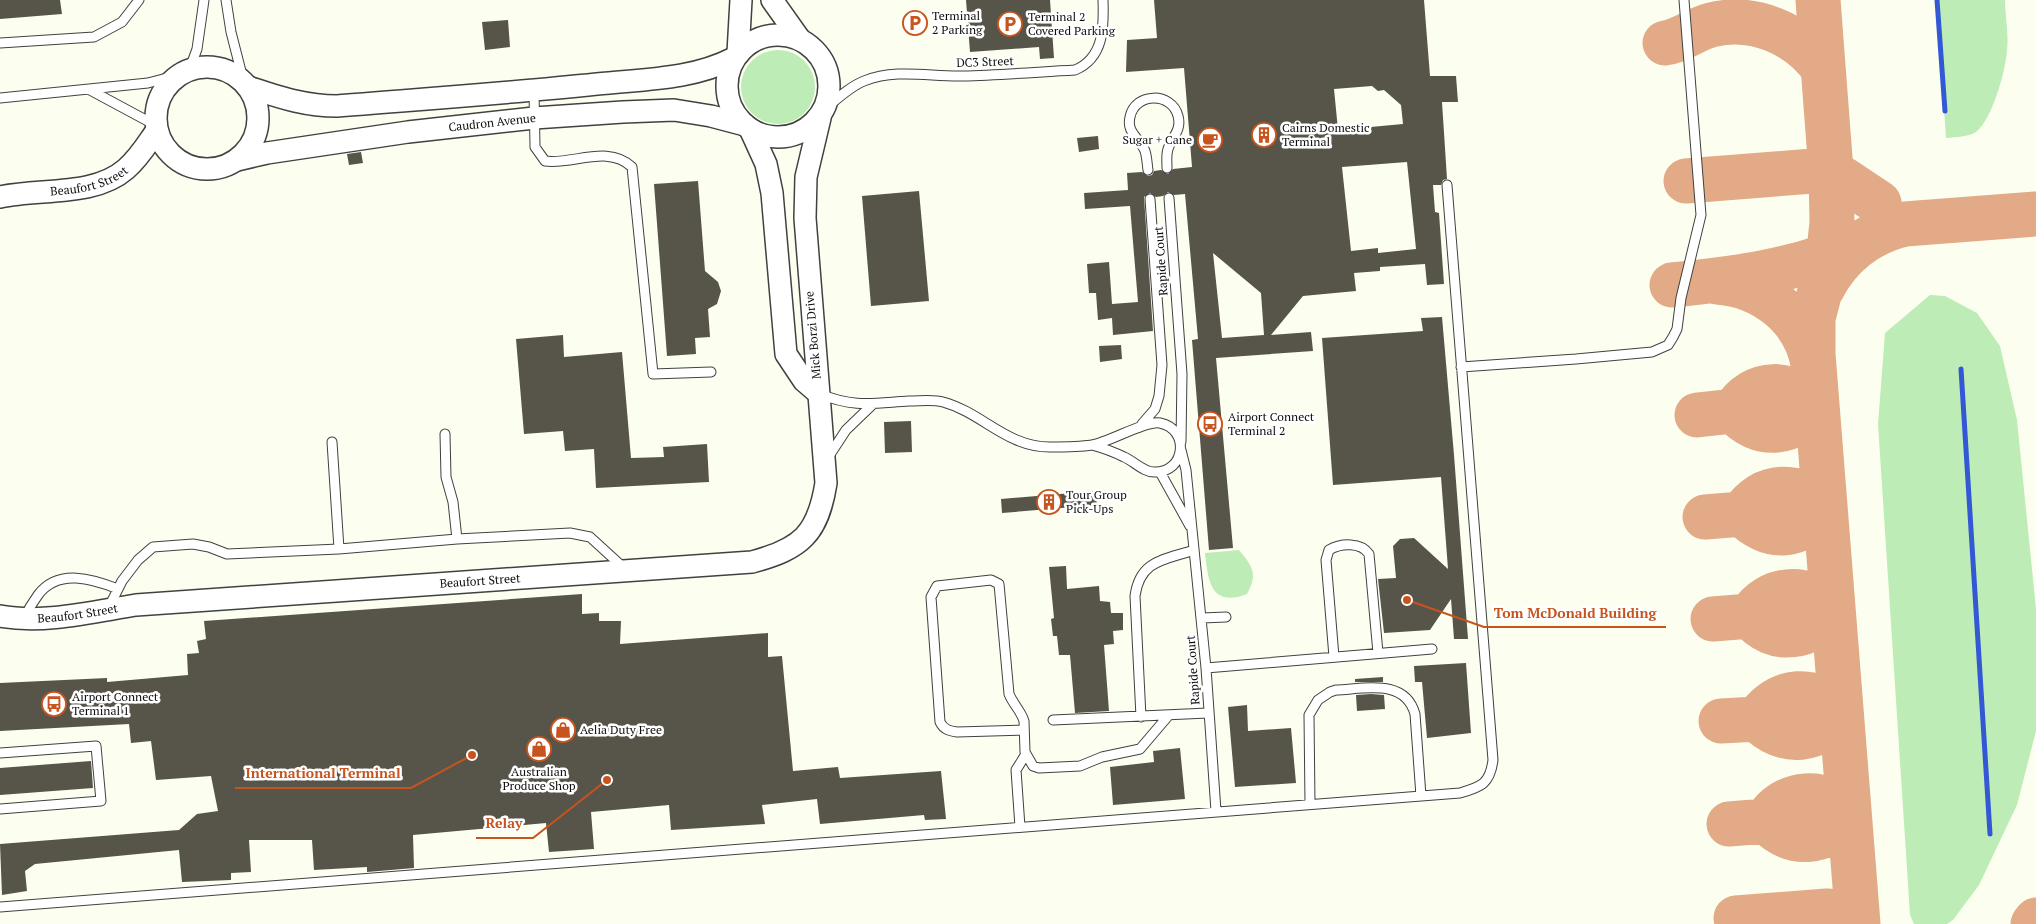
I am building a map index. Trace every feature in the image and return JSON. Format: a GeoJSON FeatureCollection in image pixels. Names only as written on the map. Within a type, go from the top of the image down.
{"type":"FeatureCollection","features":[{"type":"Feature","properties":{"kind":"street"},"geometry":{"type":"LineString","coordinates":[[246,85],[295,102],[314,106],[337,106],[534,91],[685,75],[714,68],[736,56],[750,42],[766,36],[782,34],[799,38],[811,46],[821,56],[827,68],[830,83],[829,97],[822,114],[809,128],[795,134],[780,137],[765,135],[748,127],[736,116],[727,94],[726,82],[729,69],[736,56],[740,0]]}},
{"type":"Feature","properties":{"kind":"street"},"geometry":{"type":"LineString","coordinates":[[772,0],[799,38]]}},
{"type":"Feature","properties":{"kind":"street"},"geometry":{"type":"LineString","coordinates":[[214,67],[230,72],[246,85],[254,97],[259,114],[257,132],[250,148],[238,160],[222,168],[204,170],[188,166],[174,157],[163,145],[157,128],[156,114],[160,98],[169,84],[185,72],[197,68],[214,67]]}},
{"type":"Feature","properties":{"kind":"street","name":"Caudron Avenue"},"geometry":{"type":"LineString","coordinates":[[238,160],[267,152],[408,132],[534,118],[674,110],[711,116],[748,127]]}},
{"type":"Feature","properties":{"kind":"street","name":"Mick Borzi Drive"},"geometry":{"type":"LineString","coordinates":[[818,393],[808,270],[805,201],[806,177],[822,114]]}},
{"type":"Feature","properties":{"kind":"street","name":"Mick Borzi Drive"},"geometry":{"type":"LineString","coordinates":[[748,127],[766,164],[772,193],[786,354],[804,381],[818,393]]}},
{"type":"Feature","properties":{"kind":"street","name":"Beaufort Street"},"geometry":{"type":"LineString","coordinates":[[0,196],[24,192],[91,187],[108,182],[125,170],[139,156],[157,128]]}},
{"type":"Feature","properties":{"kind":"street","name":"Beaufort Street"},"geometry":{"type":"LineString","coordinates":[[0,616],[24,618],[52,617],[136,605],[752,562],[785,552],[799,543],[812,528],[821,509],[826,483],[826,462],[818,393]]}},
{"type":"Feature","properties":{"kind":"lane"},"geometry":{"type":"LineString","coordinates":[[0,43],[94,37],[122,22],[139,0]]}},
{"type":"Feature","properties":{"kind":"lane"},"geometry":{"type":"LineString","coordinates":[[0,98],[148,83],[185,72],[197,49],[204,0]]}},
{"type":"Feature","properties":{"kind":"lane"},"geometry":{"type":"LineString","coordinates":[[226,0],[231,32],[246,85]]}},
{"type":"Feature","properties":{"kind":"lane","name":"DC3 Street"},"geometry":{"type":"LineString","coordinates":[[822,114],[847,91],[864,81],[885,75],[901,73],[962,76],[1075,70],[1089,62],[1098,49],[1102,35],[1103,0]]}},
{"type":"Feature","properties":{"kind":"lane"},"geometry":{"type":"LineString","coordinates":[[1461,367],[1652,352],[1668,345],[1673,337],[1701,215],[1684,0]]}},
{"type":"Feature","properties":{"kind":"lane"},"geometry":{"type":"LineString","coordinates":[[90,90],[157,128]]}},
{"type":"Feature","properties":{"kind":"lane"},"geometry":{"type":"LineString","coordinates":[[534,91],[535,147],[545,161],[555,162],[566,159],[614,156],[626,161],[632,167],[653,374],[711,372]]}},
{"type":"Feature","properties":{"kind":"lane"},"geometry":{"type":"LineString","coordinates":[[1148,170],[1145,151],[1131,132],[1129,124],[1134,108],[1147,98],[1163,99],[1170,103],[1178,117],[1177,133],[1166,153],[1167,168]]}},
{"type":"Feature","properties":{"kind":"lane"},"geometry":{"type":"LineString","coordinates":[[0,907],[1460,793],[1480,787],[1492,772],[1493,760],[1447,185]]}},
{"type":"Feature","properties":{"kind":"lane","name":"Rapide Court"},"geometry":{"type":"LineString","coordinates":[[1169,198],[1182,374],[1181,446],[1191,509],[1191,529],[1202,618],[1216,811]]}},
{"type":"Feature","properties":{"kind":"lane","name":"Rapide Court"},"geometry":{"type":"LineString","coordinates":[[1140,426],[1155,410],[1162,373],[1150,199]]}},
{"type":"Feature","properties":{"kind":"lane"},"geometry":{"type":"LineString","coordinates":[[818,393],[849,404],[942,401],[968,412],[1018,442],[1051,447],[1092,445],[1117,437],[1148,423],[1164,424],[1171,428],[1181,446],[1178,460],[1173,466],[1160,472],[1152,472],[1119,454],[1092,445]]}},
{"type":"Feature","properties":{"kind":"lane"},"geometry":{"type":"LineString","coordinates":[[826,462],[846,430],[873,404]]}},
{"type":"Feature","properties":{"kind":"lane"},"geometry":{"type":"LineString","coordinates":[[445,434],[446,477],[453,502],[457,539]]}},
{"type":"Feature","properties":{"kind":"lane"},"geometry":{"type":"LineString","coordinates":[[332,442],[339,549]]}},
{"type":"Feature","properties":{"kind":"lane","name":"Rapide Court"},"geometry":{"type":"LineString","coordinates":[[1160,472],[1191,529]]}},
{"type":"Feature","properties":{"kind":"lane"},"geometry":{"type":"LineString","coordinates":[[108,609],[118,589],[138,560],[153,547],[193,544],[209,547],[227,554],[339,549],[457,539],[570,533],[590,537],[627,571]]}},
{"type":"Feature","properties":{"kind":"lane"},"geometry":{"type":"LineString","coordinates":[[1334,657],[1326,560],[1329,550],[1343,546],[1358,545],[1365,548],[1369,554],[1378,654]]}},
{"type":"Feature","properties":{"kind":"lane"},"geometry":{"type":"LineString","coordinates":[[1141,717],[1135,596],[1140,575],[1147,568],[1194,550]]}},
{"type":"Feature","properties":{"kind":"lane"},"geometry":{"type":"LineString","coordinates":[[24,618],[39,593],[55,581],[74,578],[95,580],[118,589]]}},
{"type":"Feature","properties":{"kind":"lane"},"geometry":{"type":"LineString","coordinates":[[1024,730],[957,732],[950,731],[942,726],[940,722],[931,597],[937,586],[991,580],[1001,587],[1009,694],[1013,704],[1023,717],[1026,754],[1033,766],[1039,768],[1085,765],[1095,759],[1140,749],[1169,716]]}},
{"type":"Feature","properties":{"kind":"lane"},"geometry":{"type":"LineString","coordinates":[[1202,618],[1226,617]]}},
{"type":"Feature","properties":{"kind":"lane"},"geometry":{"type":"LineString","coordinates":[[1206,668],[1432,649]]}},
{"type":"Feature","properties":{"kind":"lane"},"geometry":{"type":"LineString","coordinates":[[1310,804],[1309,715],[1318,700],[1336,690],[1394,689],[1405,696],[1411,704],[1414,714],[1421,796]]}},
{"type":"Feature","properties":{"kind":"lane"},"geometry":{"type":"LineString","coordinates":[[1053,720],[1208,713]]}},
{"type":"Feature","properties":{"kind":"lane"},"geometry":{"type":"LineString","coordinates":[[0,753],[96,746],[100,801],[0,809]]}},
{"type":"Feature","properties":{"kind":"lane"},"geometry":{"type":"LineString","coordinates":[[1020,827],[1016,770],[1026,754]]}},
{"type":"Feature","properties":{"kind":"green space"},"geometry":{"type":"Polygon","coordinates":[[[1937,0],[2005,0],[2007,44],[2001,82],[1993,106],[1982,126],[1973,134],[1966,136],[1946,138],[1937,0]]]}},
{"type":"Feature","properties":{"kind":"green space"},"geometry":{"type":"Polygon","coordinates":[[[771,50],[785,50],[799,56],[809,66],[815,80],[815,94],[809,108],[799,118],[785,124],[771,124],[757,118],[747,108],[741,94],[741,80],[747,66],[757,56],[771,50]]]}},
{"type":"Feature","properties":{"kind":"green space"},"geometry":{"type":"Polygon","coordinates":[[[1930,295],[1945,296],[1977,313],[2000,346],[2017,420],[2036,609],[2036,731],[2017,805],[1979,885],[1953,920],[1947,924],[1914,924],[1910,915],[1878,424],[1885,333],[1930,295]]]}},
{"type":"Feature","properties":{"kind":"green space"},"geometry":{"type":"Polygon","coordinates":[[[1239,550],[1251,566],[1253,576],[1247,594],[1235,597],[1219,595],[1210,582],[1205,553],[1239,550]]]}},
{"type":"Feature","properties":{"kind":"building"},"geometry":{"type":"Polygon","coordinates":[[[0,0],[60,0],[62,14],[0,19],[0,0]]]}},
{"type":"Feature","properties":{"kind":"building","name":"Terminal 2 Covered Parking"},"geometry":{"type":"Polygon","coordinates":[[[966,0],[1050,0],[1054,58],[1040,59],[1039,47],[970,52],[966,0]]]}},
{"type":"Feature","properties":{"kind":"building","name":"Cairns Domestic Terminal"},"geometry":{"type":"Polygon","coordinates":[[[1154,0],[1424,0],[1430,76],[1456,76],[1458,102],[1442,102],[1447,179],[1443,180],[1441,185],[1433,185],[1435,212],[1439,213],[1444,284],[1427,285],[1425,264],[1380,267],[1380,271],[1354,273],[1356,291],[1303,296],[1271,335],[1311,332],[1313,351],[1216,358],[1233,548],[1209,550],[1192,340],[1198,339],[1185,194],[1174,195],[1168,192],[1163,196],[1156,197],[1150,193],[1144,197],[1153,331],[1113,335],[1112,318],[1098,320],[1096,293],[1089,293],[1087,264],[1109,262],[1112,304],[1138,302],[1130,206],[1085,209],[1084,193],[1128,190],[1127,173],[1142,172],[1148,176],[1152,175],[1154,171],[1161,170],[1168,174],[1173,169],[1192,167],[1184,68],[1126,72],[1127,40],[1157,38],[1154,0]],[[1372,86],[1334,89],[1338,130],[1403,124],[1401,105],[1384,90],[1378,91],[1372,86]],[[1407,162],[1342,167],[1351,251],[1378,248],[1378,253],[1416,249],[1407,162]],[[1213,253],[1222,338],[1264,335],[1261,293],[1213,253]]]}},
{"type":"Feature","properties":{"kind":"building"},"geometry":{"type":"Polygon","coordinates":[[[508,20],[510,47],[485,50],[482,22],[508,20]]]}},
{"type":"Feature","properties":{"kind":"building"},"geometry":{"type":"Polygon","coordinates":[[[1098,136],[1099,149],[1079,152],[1077,138],[1098,136]]]}},
{"type":"Feature","properties":{"kind":"building"},"geometry":{"type":"Polygon","coordinates":[[[361,152],[363,163],[349,165],[347,154],[361,152]]]}},
{"type":"Feature","properties":{"kind":"building"},"geometry":{"type":"Polygon","coordinates":[[[698,181],[705,271],[718,282],[721,291],[717,304],[708,309],[710,337],[695,338],[696,354],[667,356],[654,184],[698,181]]]}},
{"type":"Feature","properties":{"kind":"building"},"geometry":{"type":"Polygon","coordinates":[[[919,191],[929,301],[871,306],[862,196],[919,191]]]}},
{"type":"Feature","properties":{"kind":"building"},"geometry":{"type":"Polygon","coordinates":[[[1442,317],[1468,639],[1454,639],[1451,599],[1430,630],[1384,633],[1378,579],[1396,578],[1393,546],[1400,539],[1414,538],[1448,569],[1441,477],[1333,485],[1322,338],[1423,331],[1421,318],[1442,317]]]}},
{"type":"Feature","properties":{"kind":"building"},"geometry":{"type":"Polygon","coordinates":[[[563,335],[564,357],[622,352],[631,458],[664,457],[663,447],[707,444],[709,482],[596,488],[594,449],[565,451],[563,431],[524,434],[516,339],[563,335]]]}},
{"type":"Feature","properties":{"kind":"building"},"geometry":{"type":"Polygon","coordinates":[[[1121,345],[1122,359],[1100,362],[1099,346],[1121,345]]]}},
{"type":"Feature","properties":{"kind":"building"},"geometry":{"type":"Polygon","coordinates":[[[911,421],[912,452],[885,453],[884,422],[911,421]]]}},
{"type":"Feature","properties":{"kind":"building","name":"Tour Group Pick-Ups"},"geometry":{"type":"Polygon","coordinates":[[[1096,491],[1097,505],[1002,513],[1001,499],[1096,491]]]}},
{"type":"Feature","properties":{"kind":"building"},"geometry":{"type":"Polygon","coordinates":[[[1066,566],[1067,589],[1099,586],[1100,601],[1110,602],[1111,613],[1123,613],[1123,630],[1113,631],[1114,644],[1104,645],[1109,711],[1075,713],[1070,655],[1059,655],[1057,636],[1053,636],[1051,619],[1054,618],[1049,567],[1066,566]]]}},
{"type":"Feature","properties":{"kind":"building"},"geometry":{"type":"Polygon","coordinates":[[[582,594],[582,614],[599,613],[599,621],[621,621],[620,644],[768,633],[768,657],[782,656],[793,771],[838,767],[840,778],[941,771],[946,819],[925,820],[924,815],[820,824],[817,799],[762,805],[765,824],[671,830],[669,805],[591,812],[594,849],[549,852],[546,823],[413,835],[414,868],[367,872],[367,867],[314,870],[312,840],[249,840],[251,872],[231,873],[231,880],[182,882],[179,850],[35,864],[25,871],[27,891],[2,895],[0,844],[179,830],[197,814],[218,811],[211,776],[156,780],[151,741],[131,743],[129,724],[0,731],[0,683],[107,678],[107,682],[188,675],[187,654],[199,653],[197,641],[206,639],[204,621],[582,594]]]}},
{"type":"Feature","properties":{"kind":"building"},"geometry":{"type":"Polygon","coordinates":[[[1466,663],[1471,733],[1427,738],[1422,682],[1415,682],[1414,666],[1466,663]]]}},
{"type":"Feature","properties":{"kind":"building"},"geometry":{"type":"Polygon","coordinates":[[[1383,677],[1383,682],[1355,682],[1355,679],[1383,677]]]}},
{"type":"Feature","properties":{"kind":"building"},"geometry":{"type":"Polygon","coordinates":[[[1356,695],[1384,695],[1385,709],[1357,711],[1356,695]]]}},
{"type":"Feature","properties":{"kind":"building"},"geometry":{"type":"Polygon","coordinates":[[[1247,705],[1248,731],[1291,728],[1296,783],[1235,787],[1228,707],[1247,705]]]}},
{"type":"Feature","properties":{"kind":"building"},"geometry":{"type":"Polygon","coordinates":[[[1180,748],[1185,799],[1113,805],[1110,767],[1154,762],[1153,751],[1180,748]]]}},
{"type":"Feature","properties":{"kind":"building"},"geometry":{"type":"Polygon","coordinates":[[[91,761],[93,788],[0,795],[0,768],[91,761]]]}},
{"type":"Feature","properties":{"kind":"waterway"},"geometry":{"type":"LineString","coordinates":[[1937,0],[1945,111]]}},
{"type":"Feature","properties":{"kind":"waterway"},"geometry":{"type":"LineString","coordinates":[[1961,369],[1990,834]]}},
{"type":"Feature","properties":{"kind":"taxiway"},"geometry":{"type":"LineString","coordinates":[[1818,0],[1831,171],[1832,223],[1828,260],[1813,318],[1813,354],[1858,924]]}},
{"type":"Feature","properties":{"kind":"taxiway"},"geometry":{"type":"LineString","coordinates":[[1665,43],[1677,40],[1711,25],[1743,22],[1759,25],[1788,37],[1801,45],[1823,68]]}},
{"type":"Feature","properties":{"kind":"taxiway"},"geometry":{"type":"LineString","coordinates":[[1686,181],[1813,171],[1843,179],[1879,203]]}},
{"type":"Feature","properties":{"kind":"taxiway"},"geometry":{"type":"LineString","coordinates":[[1822,289],[1837,266],[1856,247],[1867,239],[1892,228],[1905,224],[2036,214]]}},
{"type":"Feature","properties":{"kind":"taxiway"},"geometry":{"type":"LineString","coordinates":[[1672,285],[1764,273],[1808,262],[1852,246]]}},
{"type":"Feature","properties":{"kind":"taxiway"},"geometry":{"type":"LineString","coordinates":[[1717,282],[1734,284],[1750,289],[1779,306],[1801,332],[1813,364]]}},
{"type":"Feature","properties":{"kind":"taxiway"},"geometry":{"type":"LineString","coordinates":[[1697,415],[1734,411],[1754,427],[1765,430],[1777,430],[1788,428],[1798,423],[1817,405],[1796,391],[1773,387],[1762,388],[1752,393],[1742,400],[1734,411]]}},
{"type":"Feature","properties":{"kind":"taxiway"},"geometry":{"type":"LineString","coordinates":[[1705,517],[1742,514],[1764,529],[1785,533],[1806,526],[1825,508],[1815,499],[1804,493],[1782,489],[1760,496],[1742,514]]}},
{"type":"Feature","properties":{"kind":"taxiway"},"geometry":{"type":"LineString","coordinates":[[1713,619],[1750,616],[1760,626],[1770,632],[1781,635],[1793,635],[1815,627],[1833,610],[1813,596],[1801,592],[1790,592],[1768,598],[1750,616]]}},
{"type":"Feature","properties":{"kind":"taxiway"},"geometry":{"type":"LineString","coordinates":[[1721,721],[1757,719],[1767,728],[1778,734],[1789,737],[1801,737],[1823,730],[1841,712],[1820,698],[1809,694],[1798,694],[1776,701],[1766,708],[1757,719]]}},
{"type":"Feature","properties":{"kind":"taxiway"},"geometry":{"type":"LineString","coordinates":[[1729,824],[1766,821],[1776,830],[1787,836],[1809,839],[1820,837],[1830,832],[1849,815],[1840,806],[1829,800],[1818,796],[1806,796],[1794,798],[1783,803],[1766,821]]}},
{"type":"Feature","properties":{"kind":"taxiway"},"geometry":{"type":"LineString","coordinates":[[1736,918],[1827,911],[1843,914],[1854,924]]}},
{"type":"Feature","properties":{"kind":"taxiway"},"geometry":{"type":"LineString","coordinates":[[2033,924],[2036,920]]}},
{"type":"Feature","properties":{"kind":"place","name":"Terminal 2 Parking"},"geometry":{"type":"Point","coordinates":[915,23]}},
{"type":"Feature","properties":{"kind":"place","name":"Terminal 2 Covered Parking"},"geometry":{"type":"Point","coordinates":[1010,24]}},
{"type":"Feature","properties":{"kind":"place","name":"Cairns Domestic Terminal"},"geometry":{"type":"Point","coordinates":[1264,135]}},
{"type":"Feature","properties":{"kind":"place","name":"Sugar + Cane"},"geometry":{"type":"Point","coordinates":[1210,140]}},
{"type":"Feature","properties":{"kind":"place","name":"Airport Connect Terminal 2"},"geometry":{"type":"Point","coordinates":[1210,424]}},
{"type":"Feature","properties":{"kind":"place","name":"Tour Group Pick-Ups"},"geometry":{"type":"Point","coordinates":[1049,502]}},
{"type":"Feature","properties":{"kind":"place","name":"Tom McDonald Building"},"geometry":{"type":"Point","coordinates":[1407,600]}},
{"type":"Feature","properties":{"kind":"place","name":"Airport Connect Terminal 1"},"geometry":{"type":"Point","coordinates":[54,704]}},
{"type":"Feature","properties":{"kind":"place","name":"Aelia Duty Free"},"geometry":{"type":"Point","coordinates":[563,730]}},
{"type":"Feature","properties":{"kind":"place","name":"Australian Produce Shop"},"geometry":{"type":"Point","coordinates":[539,749]}},
{"type":"Feature","properties":{"kind":"place","name":"International Terminal"},"geometry":{"type":"Point","coordinates":[472,755]}},
{"type":"Feature","properties":{"kind":"place","name":"Relay"},"geometry":{"type":"Point","coordinates":[607,780]}}]}
